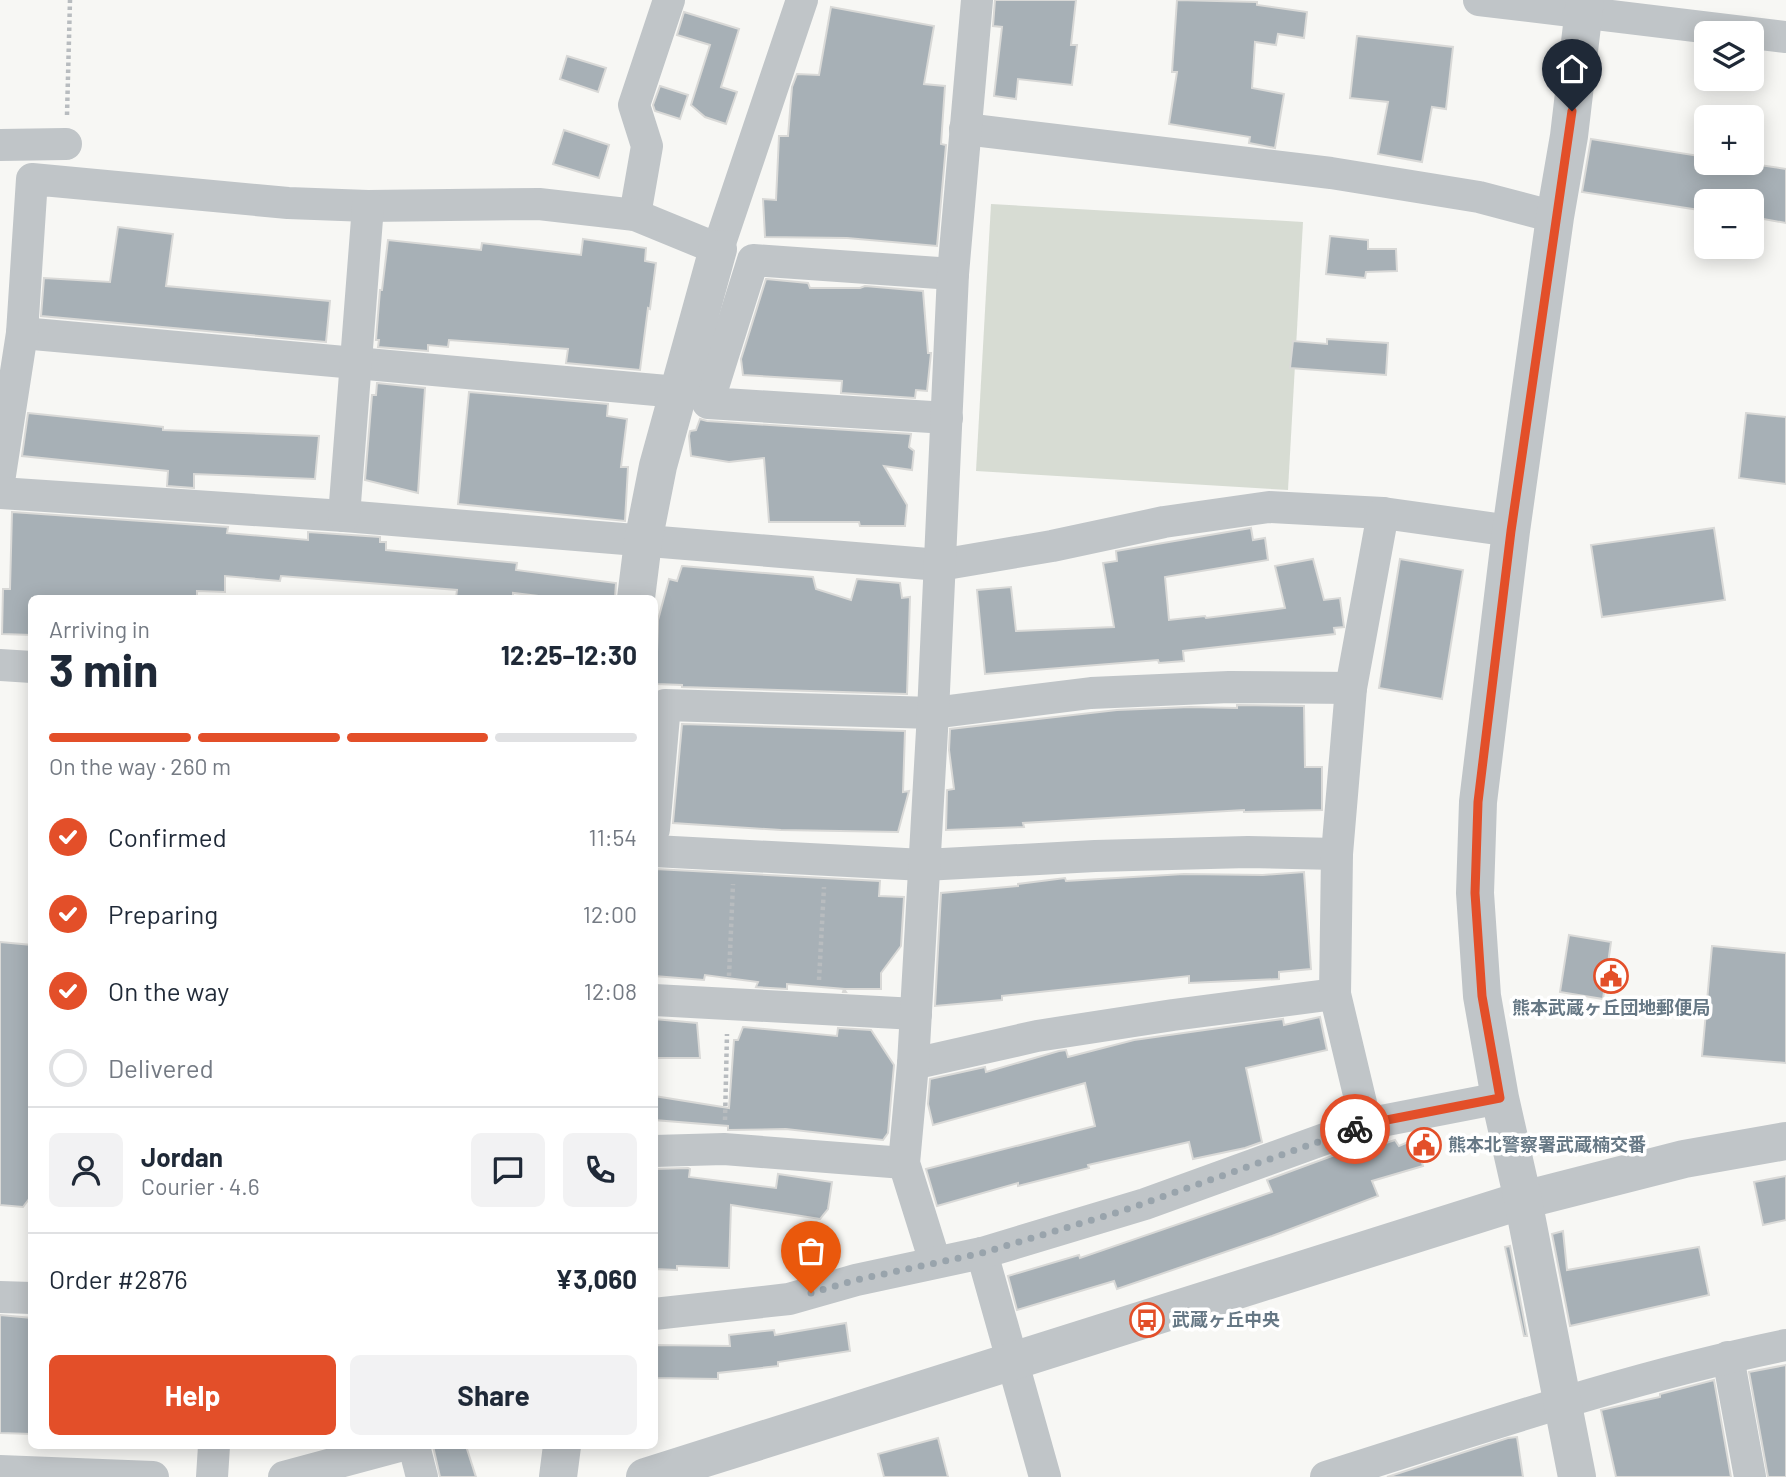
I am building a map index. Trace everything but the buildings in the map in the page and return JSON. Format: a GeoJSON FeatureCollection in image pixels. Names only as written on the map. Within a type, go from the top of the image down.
{"type":"FeatureCollection","features":[{"type":"Feature","properties":{"kind":"street"},"geometry":{"type":"LineString","coordinates":[[635,215],[647,146],[634,105],[669,0]]}},
{"type":"Feature","properties":{"kind":"street"},"geometry":{"type":"LineString","coordinates":[[636,595],[643,542],[658,467],[678,392],[718,249],[802,0]]}},
{"type":"Feature","properties":{"kind":"street"},"geometry":{"type":"LineString","coordinates":[[935,1262],[904,1163],[913,1064],[933,713],[953,274],[977,0]]}},
{"type":"Feature","properties":{"kind":"street"},"geometry":{"type":"LineString","coordinates":[[1479,0],[1584,6],[1786,37]]}},
{"type":"Feature","properties":{"kind":"street"},"geometry":{"type":"LineString","coordinates":[[1577,1477],[1523,1200],[1500,1098],[1482,996],[1475,893],[1478,802],[1511,531],[1569,136],[1584,6]]}},
{"type":"Feature","properties":{"kind":"street"},"geometry":{"type":"LineString","coordinates":[[965,129],[1331,173],[1479,197],[1555,218]]}},
{"type":"Feature","properties":{"kind":"street"},"geometry":{"type":"LineString","coordinates":[[0,145],[66,144]]}},
{"type":"Feature","properties":{"kind":"street"},"geometry":{"type":"LineString","coordinates":[[0,475],[22,333],[32,179],[288,203],[368,206],[539,204],[635,215],[718,249]]}},
{"type":"Feature","properties":{"kind":"street"},"geometry":{"type":"LineString","coordinates":[[344,516],[368,206]]}},
{"type":"Feature","properties":{"kind":"street"},"geometry":{"type":"LineString","coordinates":[[947,418],[708,403],[753,260],[953,274]]}},
{"type":"Feature","properties":{"kind":"street"},"geometry":{"type":"LineString","coordinates":[[22,333],[678,392]]}},
{"type":"Feature","properties":{"kind":"street"},"geometry":{"type":"LineString","coordinates":[[0,493],[344,516],[940,565],[1052,546],[1164,522],[1269,508],[1383,513],[1511,531]]}},
{"type":"Feature","properties":{"kind":"street"},"geometry":{"type":"LineString","coordinates":[[1366,1124],[1335,994],[1337,854],[1351,688],[1383,513]]}},
{"type":"Feature","properties":{"kind":"street"},"geometry":{"type":"LineString","coordinates":[[0,664],[28,667]]}},
{"type":"Feature","properties":{"kind":"street"},"geometry":{"type":"LineString","coordinates":[[658,784],[665,705],[933,713],[1091,693],[1229,687],[1351,688]]}},
{"type":"Feature","properties":{"kind":"street"},"geometry":{"type":"LineString","coordinates":[[658,851],[924,865],[1248,852],[1337,854]]}},
{"type":"Feature","properties":{"kind":"street"},"geometry":{"type":"LineString","coordinates":[[913,1064],[1037,1036],[1335,994]]}},
{"type":"Feature","properties":{"kind":"street"},"geometry":{"type":"LineString","coordinates":[[658,1000],[916,1014]]}},
{"type":"Feature","properties":{"kind":"street"},"geometry":{"type":"LineString","coordinates":[[658,1314],[789,1299],[856,1280],[982,1253],[1145,1204],[1366,1124],[1500,1098]]}},
{"type":"Feature","properties":{"kind":"street"},"geometry":{"type":"LineString","coordinates":[[645,1477],[1523,1200],[1684,1159],[1786,1141]]}},
{"type":"Feature","properties":{"kind":"street"},"geometry":{"type":"LineString","coordinates":[[658,1151],[724,1149],[904,1163]]}},
{"type":"Feature","properties":{"kind":"street"},"geometry":{"type":"LineString","coordinates":[[982,1253],[1045,1477]]}},
{"type":"Feature","properties":{"kind":"street"},"geometry":{"type":"LineString","coordinates":[[0,1297],[28,1298]]}},
{"type":"Feature","properties":{"kind":"street"},"geometry":{"type":"LineString","coordinates":[[1326,1477],[1390,1467],[1561,1402],[1728,1357],[1786,1345]]}},
{"type":"Feature","properties":{"kind":"street"},"geometry":{"type":"LineString","coordinates":[[1728,1357],[1750,1477]]}},
{"type":"Feature","properties":{"kind":"street"},"geometry":{"type":"LineString","coordinates":[[212,1477],[214,1449]]}},
{"type":"Feature","properties":{"kind":"street"},"geometry":{"type":"LineString","coordinates":[[284,1477],[388,1449]]}},
{"type":"Feature","properties":{"kind":"street"},"geometry":{"type":"LineString","coordinates":[[415,1449],[422,1477]]}},
{"type":"Feature","properties":{"kind":"street"},"geometry":{"type":"LineString","coordinates":[[558,1477],[562,1449]]}},
{"type":"Feature","properties":{"kind":"street"},"geometry":{"type":"LineString","coordinates":[[0,1471],[153,1477]]}},
{"type":"Feature","properties":{"kind":"path"},"geometry":{"type":"LineString","coordinates":[[66,144],[70,0]]}},
{"type":"Feature","properties":{"kind":"path"},"geometry":{"type":"LineString","coordinates":[[818,1009],[825,860]]}},
{"type":"Feature","properties":{"kind":"shaded area"},"geometry":{"type":"Polygon","coordinates":[[[991,204],[1303,222],[1288,490],[976,471],[991,204]]]}},
{"type":"Feature","properties":{"kind":"way so far"},"geometry":{"type":"LineString","coordinates":[[811,1293],[856,1280],[982,1253],[1122,1211],[1355,1129]]}},
{"type":"Feature","properties":{"kind":"place","name":"熊本武蔵ヶ丘団地郵便局"},"geometry":{"type":"Point","coordinates":[1611,976]}},
{"type":"Feature","properties":{"kind":"place","name":"熊本北警察署武蔵楠交番"},"geometry":{"type":"Point","coordinates":[1424,1145]}},
{"type":"Feature","properties":{"kind":"place","name":"武蔵ヶ丘中央"},"geometry":{"type":"Point","coordinates":[1147,1320]}},
{"type":"Feature","properties":{"kind":"route"},"geometry":{"type":"LineString","coordinates":[[1355,1129],[1366,1124],[1500,1098],[1482,996],[1475,893],[1478,802],[1511,531],[1572,111]]}}]}
